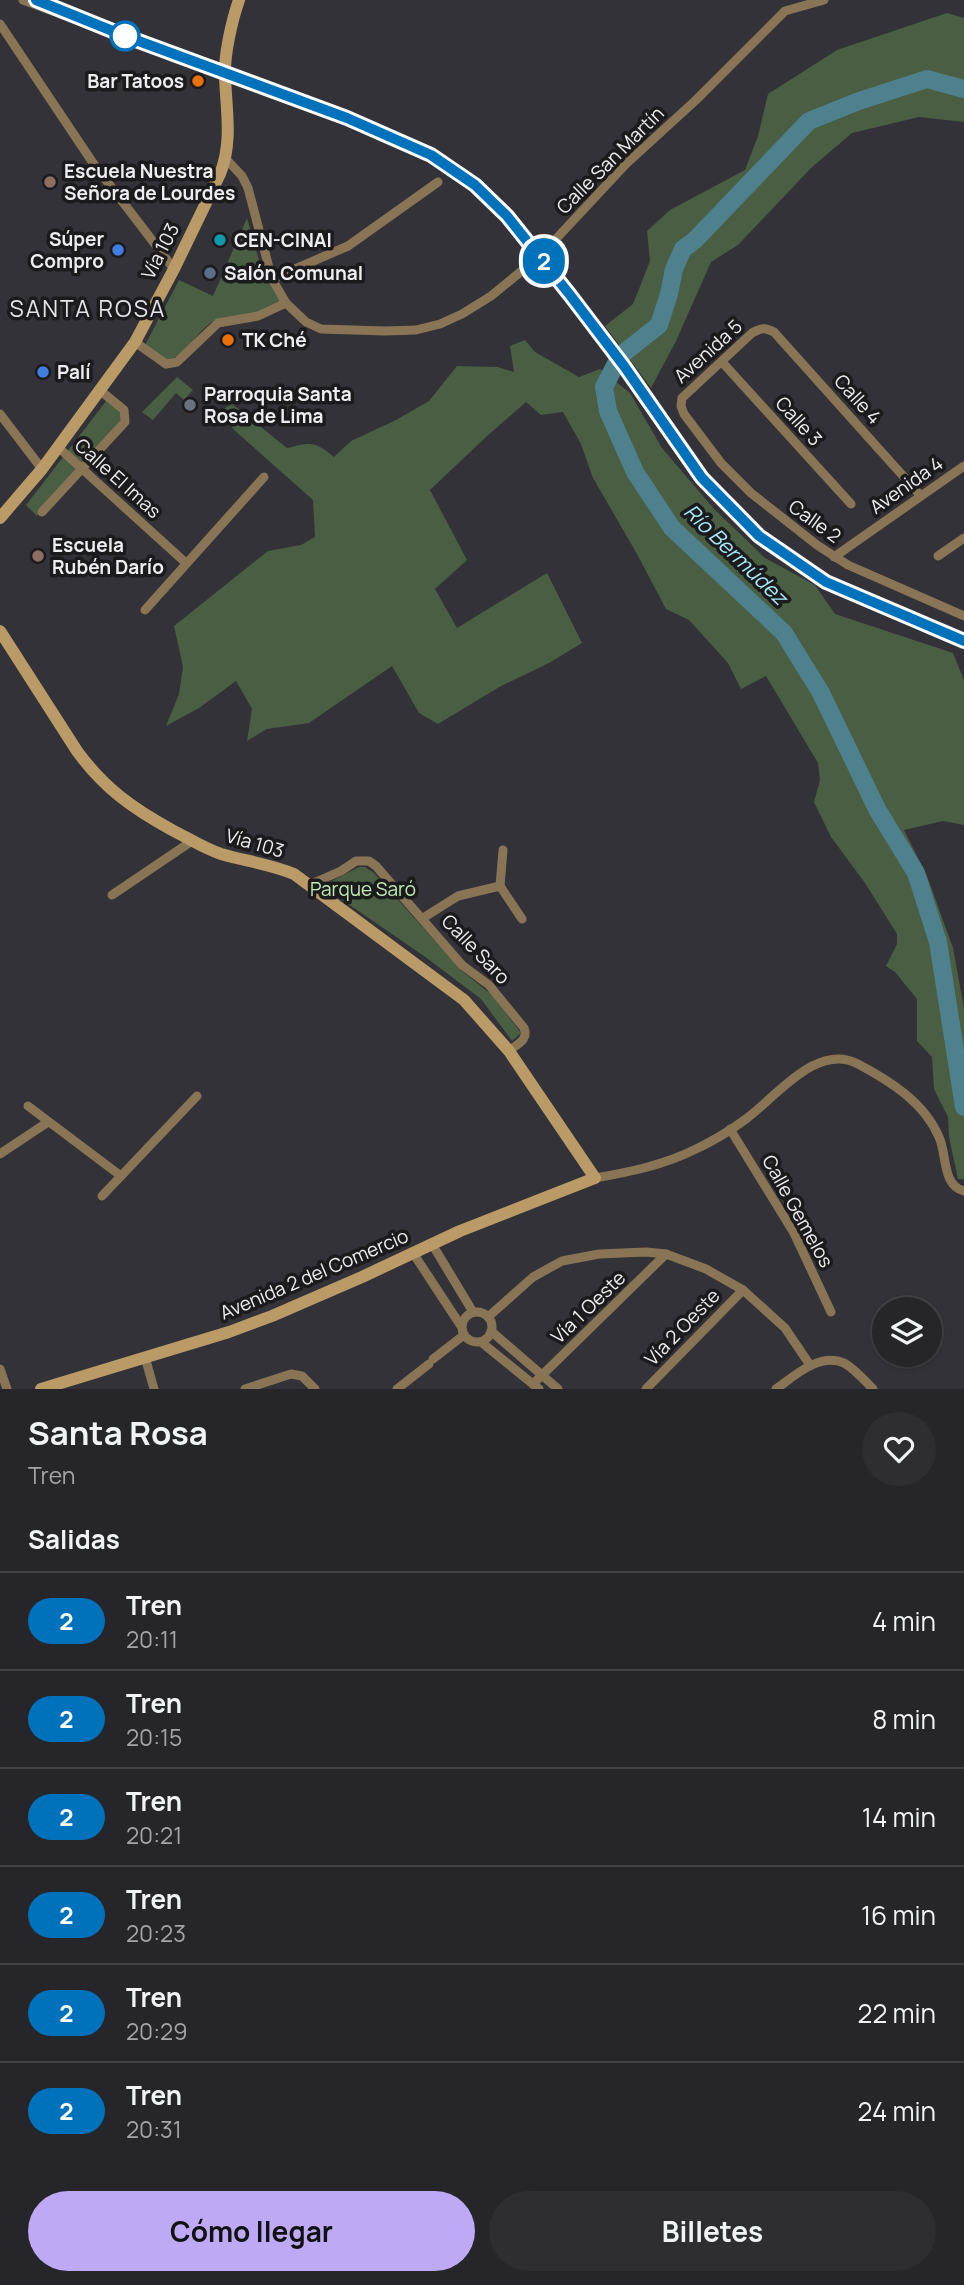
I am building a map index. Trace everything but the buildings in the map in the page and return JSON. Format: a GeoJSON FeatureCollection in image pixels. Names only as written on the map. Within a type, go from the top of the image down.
{"type":"FeatureCollection","features":[{"type":"Feature","properties":{"kind":"main road","name":"Vía 103"},"geometry":{"type":"LineString","coordinates":[[0,518],[42,469],[135,342],[174,269],[226,159],[228,108],[225,75],[239,0]]}},
{"type":"Feature","properties":{"kind":"main road","name":"Vía 103"},"geometry":{"type":"LineString","coordinates":[[0,631],[77,751],[100,780],[137,810],[192,841],[222,854],[277,867],[294,874],[464,1000],[509,1051],[594,1178]]}},
{"type":"Feature","properties":{"kind":"main road","name":"Avenida 2 del Comercio"},"geometry":{"type":"LineString","coordinates":[[41,1389],[229,1332],[272,1316],[519,1206],[594,1178]]}},
{"type":"Feature","properties":{"kind":"street"},"geometry":{"type":"LineString","coordinates":[[23,0],[225,75]]}},
{"type":"Feature","properties":{"kind":"street","name":"Calle San Martín"},"geometry":{"type":"LineString","coordinates":[[226,159],[242,176],[248,188],[272,279],[286,303],[306,322],[321,329],[416,331],[462,314],[491,296],[540,256],[625,164],[696,100],[785,10],[824,0]]}},
{"type":"Feature","properties":{"kind":"street"},"geometry":{"type":"LineString","coordinates":[[0,24],[93,163],[174,269]]}},
{"type":"Feature","properties":{"kind":"street"},"geometry":{"type":"LineString","coordinates":[[272,279],[348,246],[438,182]]}},
{"type":"Feature","properties":{"kind":"street"},"geometry":{"type":"LineString","coordinates":[[135,342],[166,364],[172,365],[218,323],[258,316],[286,303]]}},
{"type":"Feature","properties":{"kind":"street","name":"Avenida 5"},"geometry":{"type":"LineString","coordinates":[[681,406],[686,392],[752,333],[766,328]]}},
{"type":"Feature","properties":{"kind":"street","name":"Calle 4"},"geometry":{"type":"LineString","coordinates":[[766,328],[774,332],[921,496]]}},
{"type":"Feature","properties":{"kind":"street","name":"Calle 3"},"geometry":{"type":"LineString","coordinates":[[722,362],[851,504]]}},
{"type":"Feature","properties":{"kind":"street"},"geometry":{"type":"LineString","coordinates":[[42,512],[125,422],[124,410],[101,391]]}},
{"type":"Feature","properties":{"kind":"street","name":"Calle 2"},"geometry":{"type":"LineString","coordinates":[[681,406],[684,414],[721,463],[751,493],[834,557],[964,616]]}},
{"type":"Feature","properties":{"kind":"street"},"geometry":{"type":"LineString","coordinates":[[0,414],[42,469]]}},
{"type":"Feature","properties":{"kind":"street","name":"Calle El Imas"},"geometry":{"type":"LineString","coordinates":[[58,447],[186,563]]}},
{"type":"Feature","properties":{"kind":"street","name":"Avenida 4"},"geometry":{"type":"LineString","coordinates":[[834,557],[964,466]]}},
{"type":"Feature","properties":{"kind":"street"},"geometry":{"type":"LineString","coordinates":[[145,610],[264,477]]}},
{"type":"Feature","properties":{"kind":"street"},"geometry":{"type":"LineString","coordinates":[[938,556],[964,538]]}},
{"type":"Feature","properties":{"kind":"street"},"geometry":{"type":"LineString","coordinates":[[113,895],[192,841]]}},
{"type":"Feature","properties":{"kind":"street"},"geometry":{"type":"LineString","coordinates":[[503,850],[500,886],[523,919]]}},
{"type":"Feature","properties":{"kind":"street","name":"Calle Saro"},"geometry":{"type":"LineString","coordinates":[[309,885],[356,861],[369,861],[376,866],[462,965],[489,985],[524,1028],[525,1038],[509,1051]]}},
{"type":"Feature","properties":{"kind":"street"},"geometry":{"type":"LineString","coordinates":[[423,918],[458,896],[500,886]]}},
{"type":"Feature","properties":{"kind":"street"},"geometry":{"type":"LineString","coordinates":[[594,1178],[667,1162],[699,1148],[747,1118],[813,1065],[826,1059],[838,1058],[852,1061],[892,1082],[925,1114],[939,1136],[949,1178],[954,1187],[963,1191]]}},
{"type":"Feature","properties":{"kind":"street"},"geometry":{"type":"LineString","coordinates":[[102,1196],[197,1096]]}},
{"type":"Feature","properties":{"kind":"street"},"geometry":{"type":"LineString","coordinates":[[27,1106],[121,1177]]}},
{"type":"Feature","properties":{"kind":"street"},"geometry":{"type":"LineString","coordinates":[[0,1154],[48,1122]]}},
{"type":"Feature","properties":{"kind":"street","name":"Calle Gemelos"},"geometry":{"type":"LineString","coordinates":[[730,1129],[794,1233],[831,1312]]}},
{"type":"Feature","properties":{"kind":"street"},"geometry":{"type":"LineString","coordinates":[[432,1244],[473,1312]]}},
{"type":"Feature","properties":{"kind":"street"},"geometry":{"type":"LineString","coordinates":[[397,1389],[462,1331],[465,1317],[473,1312],[488,1317],[491,1331],[485,1340],[471,1342],[462,1331],[413,1254]]}},
{"type":"Feature","properties":{"kind":"street"},"geometry":{"type":"LineString","coordinates":[[488,1317],[533,1277],[562,1261],[599,1254],[666,1254],[706,1269],[743,1290],[785,1328],[810,1365]]}},
{"type":"Feature","properties":{"kind":"street","name":"Vía 1 Oeste"},"geometry":{"type":"LineString","coordinates":[[536,1386],[541,1376],[666,1254]]}},
{"type":"Feature","properties":{"kind":"street","name":"Vía 2 Oeste"},"geometry":{"type":"LineString","coordinates":[[646,1389],[743,1290]]}},
{"type":"Feature","properties":{"kind":"street"},"geometry":{"type":"LineString","coordinates":[[491,1331],[558,1389]]}},
{"type":"Feature","properties":{"kind":"street"},"geometry":{"type":"LineString","coordinates":[[481,1342],[536,1386]]}},
{"type":"Feature","properties":{"kind":"street"},"geometry":{"type":"LineString","coordinates":[[145,1357],[154,1389]]}},
{"type":"Feature","properties":{"kind":"street"},"geometry":{"type":"LineString","coordinates":[[776,1389],[810,1365],[833,1361],[844,1363],[873,1389]]}},
{"type":"Feature","properties":{"kind":"street"},"geometry":{"type":"LineString","coordinates":[[0,1369],[6,1389]]}},
{"type":"Feature","properties":{"kind":"street"},"geometry":{"type":"LineString","coordinates":[[245,1389],[291,1374],[302,1376],[315,1389]]}},
{"type":"Feature","properties":{"kind":"green space"},"geometry":{"type":"Polygon","coordinates":[[[947,13],[964,18],[964,122],[919,117],[852,133],[811,168],[738,245],[711,262],[676,341],[651,388],[605,326],[633,304],[650,261],[647,231],[670,210],[745,170],[758,136],[768,94],[837,50],[947,13]]]}},
{"type":"Feature","properties":{"kind":"green space"},"geometry":{"type":"Polygon","coordinates":[[[247,218],[263,274],[281,302],[261,312],[212,322],[180,354],[166,360],[145,345],[179,280],[213,296],[247,218]]]}},
{"type":"Feature","properties":{"kind":"green space"},"geometry":{"type":"Polygon","coordinates":[[[525,340],[535,352],[579,377],[600,369],[630,393],[662,448],[714,509],[765,558],[815,585],[835,614],[953,653],[964,680],[964,825],[943,821],[904,830],[927,876],[953,948],[964,1008],[964,1179],[958,1179],[949,1137],[948,1117],[934,1089],[932,1057],[917,1041],[917,999],[895,972],[886,966],[897,944],[897,934],[865,883],[831,837],[814,802],[820,780],[818,763],[766,676],[741,689],[728,663],[689,620],[666,609],[593,478],[581,444],[563,412],[541,415],[526,402],[430,490],[467,560],[435,589],[457,628],[547,573],[582,643],[549,663],[501,686],[438,724],[419,713],[392,666],[309,723],[267,729],[247,741],[252,709],[236,681],[199,708],[166,726],[179,694],[183,667],[174,626],[268,551],[301,545],[315,537],[313,500],[233,429],[222,410],[232,404],[287,448],[312,444],[334,457],[351,441],[429,401],[457,366],[497,367],[514,372],[510,346],[525,340]]]}},
{"type":"Feature","properties":{"kind":"green space"},"geometry":{"type":"Polygon","coordinates":[[[177,377],[193,390],[184,400],[176,393],[153,420],[142,412],[177,377]]]}},
{"type":"Feature","properties":{"kind":"green space"},"geometry":{"type":"Polygon","coordinates":[[[107,400],[120,413],[119,423],[37,516],[26,505],[107,400]]]}},
{"type":"Feature","properties":{"kind":"green space","name":"Parque Saró"},"geometry":{"type":"Polygon","coordinates":[[[359,867],[365,867],[374,873],[461,970],[492,995],[521,1033],[512,1041],[481,999],[322,886],[359,867]]]}},
{"type":"Feature","properties":{"kind":"waterway","name":"Río Bermúdez"},"geometry":{"type":"LineString","coordinates":[[964,89],[927,79],[809,121],[695,240],[683,249],[674,269],[659,325],[620,356],[604,387],[608,411],[635,472],[672,528],[784,633],[821,693],[877,809],[916,873],[938,942],[964,1107]]}},
{"type":"Feature","properties":{"kind":"railway"},"geometry":{"type":"LineString","coordinates":[[36,0],[347,118],[431,155],[475,185],[507,216],[540,256],[600,334],[702,479],[759,536],[826,582],[964,641]]}},
{"type":"Feature","properties":{"kind":"train","name":"2"},"geometry":{"type":"LineString","coordinates":[[36,0],[347,118],[431,155],[475,185],[507,216],[540,256],[624,366],[702,478],[759,536],[826,582],[964,641]]}},
{"type":"Feature","properties":{"kind":"place","name":"Bar Tatoos"},"geometry":{"type":"Point","coordinates":[198,81]}},
{"type":"Feature","properties":{"kind":"place","name":"Escuela Nuestra Señora de Lourdes"},"geometry":{"type":"Point","coordinates":[50,182]}},
{"type":"Feature","properties":{"kind":"place","name":"CEN-CINAI"},"geometry":{"type":"Point","coordinates":[220,240]}},
{"type":"Feature","properties":{"kind":"place","name":"Súper Compro"},"geometry":{"type":"Point","coordinates":[118,250]}},
{"type":"Feature","properties":{"kind":"place","name":"Salón Comunal"},"geometry":{"type":"Point","coordinates":[210,273]}},
{"type":"Feature","properties":{"kind":"place","name":"TK Ché"},"geometry":{"type":"Point","coordinates":[228,340]}},
{"type":"Feature","properties":{"kind":"place","name":"Palí"},"geometry":{"type":"Point","coordinates":[43,372]}},
{"type":"Feature","properties":{"kind":"place","name":"Parroquia Santa Rosa de Lima"},"geometry":{"type":"Point","coordinates":[190,405]}},
{"type":"Feature","properties":{"kind":"place","name":"Escuela Rubén Darío"},"geometry":{"type":"Point","coordinates":[38,556]}},
{"type":"Feature","properties":{"kind":"district","name":"SANTA ROSA"},"geometry":{"type":"Point","coordinates":[88,308]}}]}
